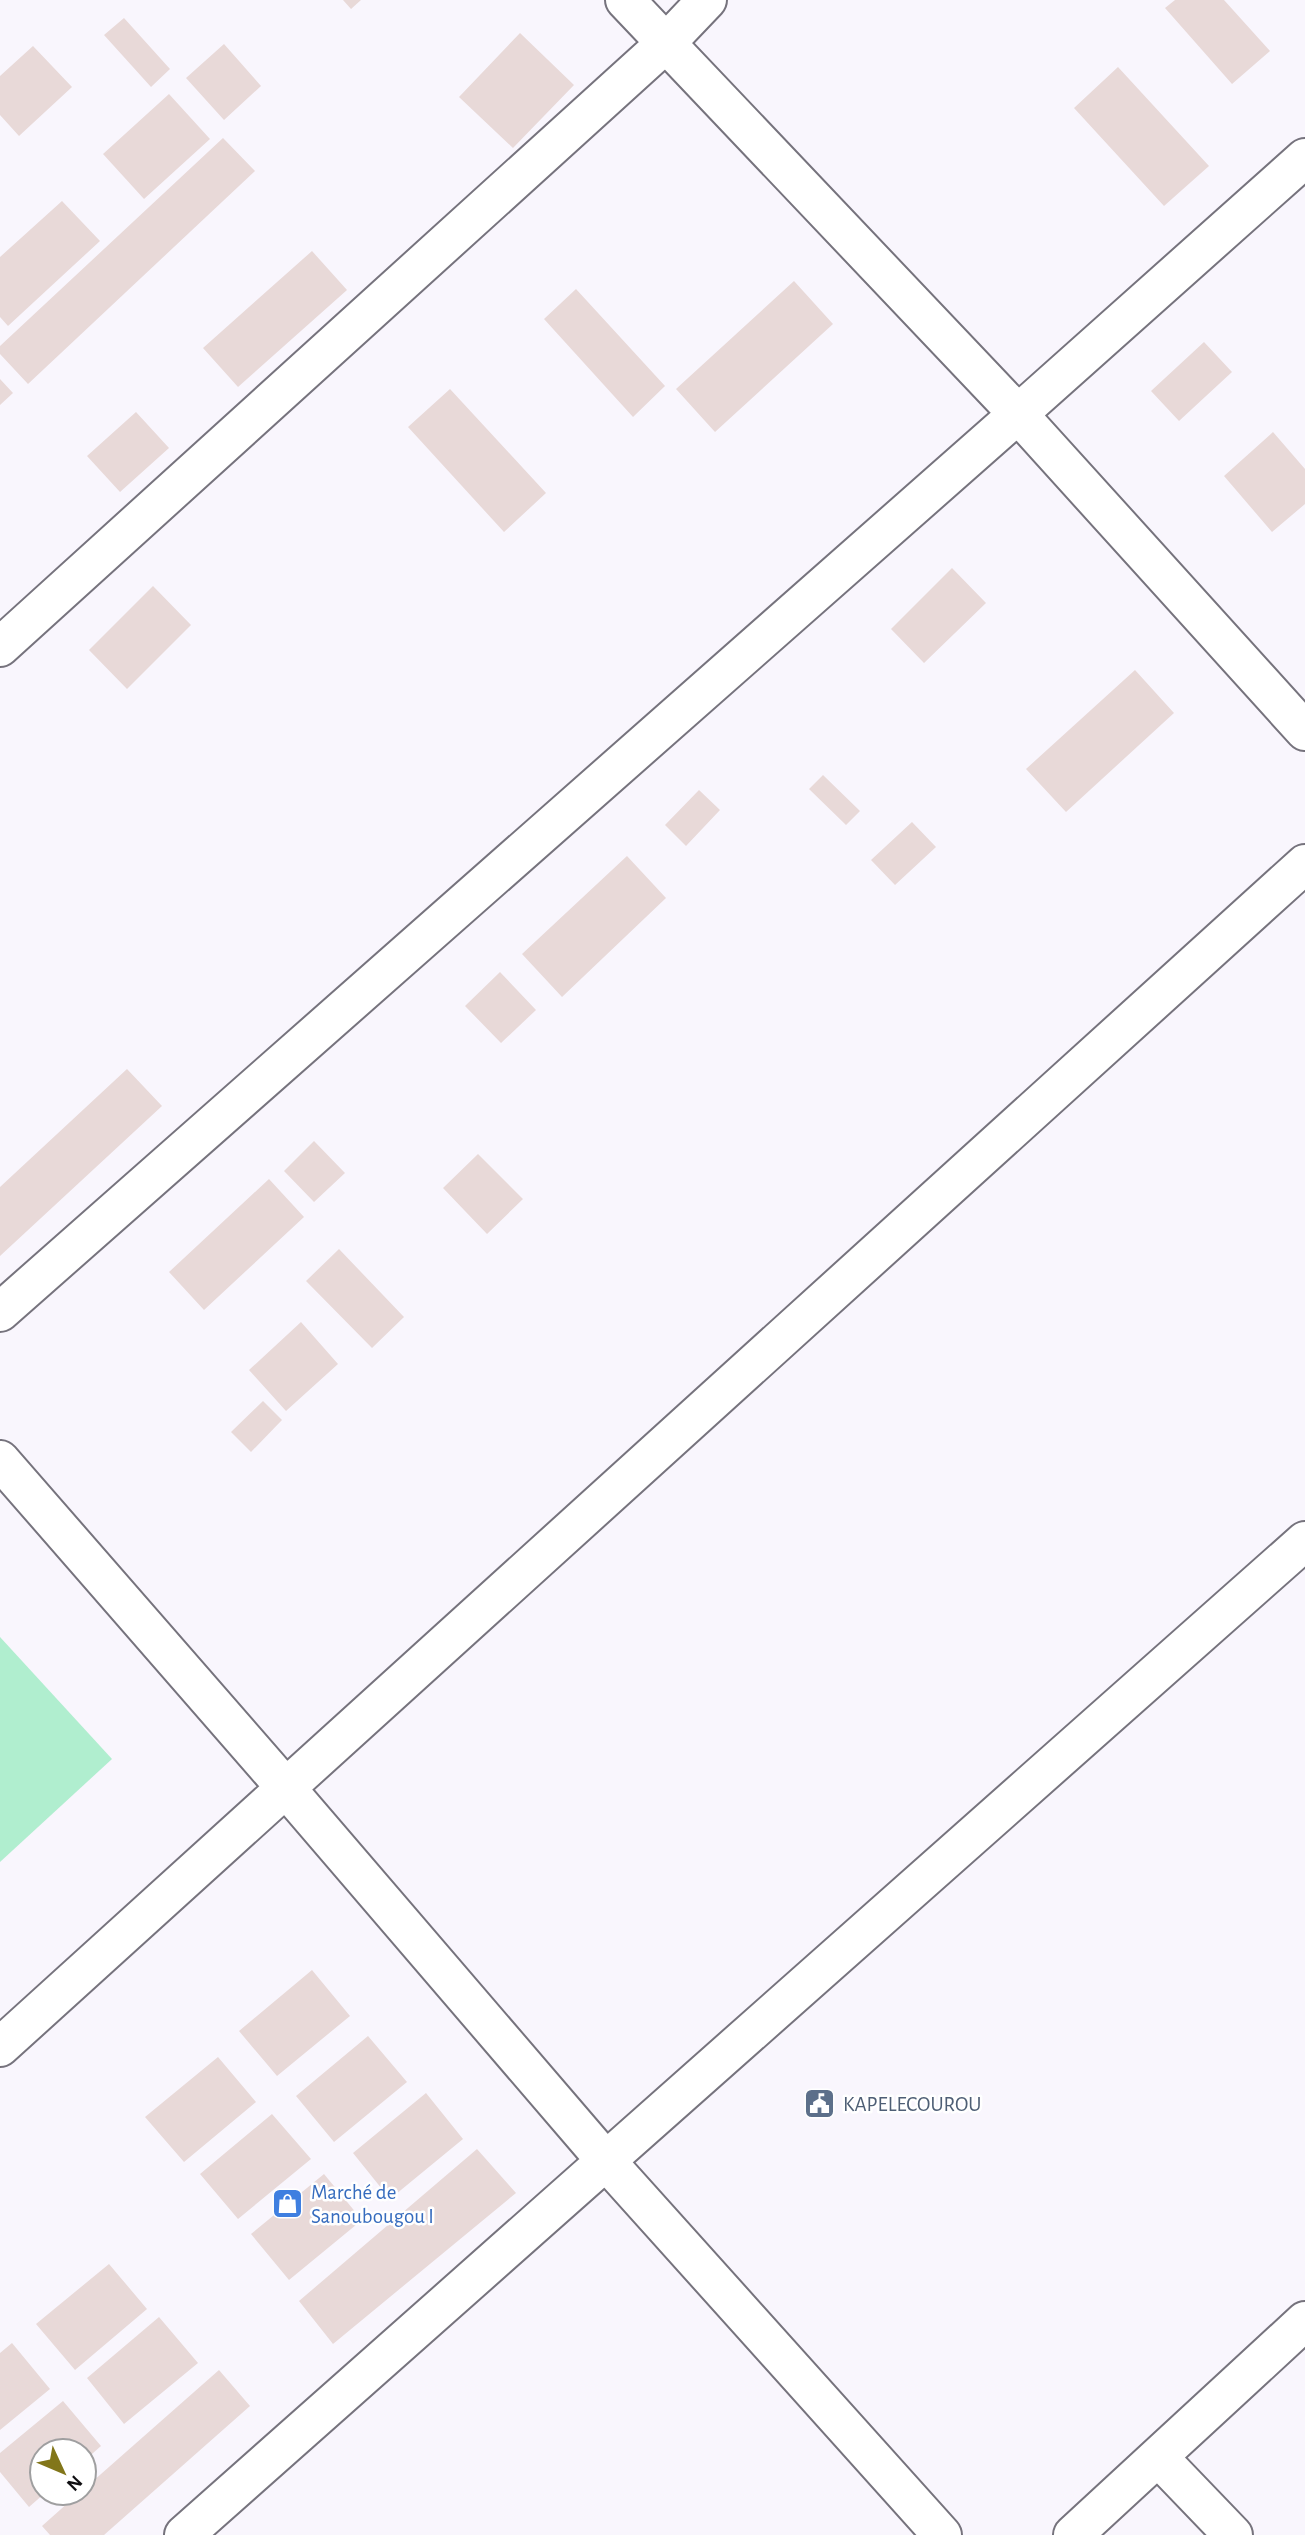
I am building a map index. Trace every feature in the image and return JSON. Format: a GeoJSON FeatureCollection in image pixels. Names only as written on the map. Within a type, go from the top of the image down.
{"type":"FeatureCollection","features":[{"type":"Feature","properties":{"kind":"main road"},"geometry":{"type":"LineString","coordinates":[[625,0],[1018,415],[1305,731]]}},
{"type":"Feature","properties":{"kind":"main road"},"geometry":{"type":"LineString","coordinates":[[0,647],[666,43],[707,0]]}},
{"type":"Feature","properties":{"kind":"main road"},"geometry":{"type":"LineString","coordinates":[[0,1312],[1018,415],[1305,158]]}},
{"type":"Feature","properties":{"kind":"main road"},"geometry":{"type":"LineString","coordinates":[[0,2047],[1305,863]]}},
{"type":"Feature","properties":{"kind":"main road"},"geometry":{"type":"LineString","coordinates":[[0,1460],[606,2161],[942,2535]]}},
{"type":"Feature","properties":{"kind":"main road"},"geometry":{"type":"LineString","coordinates":[[184,2535],[1305,1541]]}},
{"type":"Feature","properties":{"kind":"main road"},"geometry":{"type":"LineString","coordinates":[[1073,2535],[1305,2321]]}},
{"type":"Feature","properties":{"kind":"main road"},"geometry":{"type":"LineString","coordinates":[[1159,2458],[1233,2535]]}},
{"type":"Feature","properties":{"kind":"green space"},"geometry":{"type":"Polygon","coordinates":[[[0,1637],[112,1759],[0,1862],[0,1637]]]}},
{"type":"Feature","properties":{"kind":"building"},"geometry":{"type":"Polygon","coordinates":[[[343,0],[361,0],[351,9],[343,0]]]}},
{"type":"Feature","properties":{"kind":"building"},"geometry":{"type":"Polygon","coordinates":[[[1175,0],[1224,0],[1270,51],[1232,84],[1165,8],[1175,0]]]}},
{"type":"Feature","properties":{"kind":"building"},"geometry":{"type":"Polygon","coordinates":[[[124,18],[170,69],[151,87],[104,35],[124,18]]]}},
{"type":"Feature","properties":{"kind":"building"},"geometry":{"type":"Polygon","coordinates":[[[520,33],[574,85],[513,148],[459,97],[520,33]]]}},
{"type":"Feature","properties":{"kind":"building"},"geometry":{"type":"Polygon","coordinates":[[[224,44],[261,86],[224,120],[186,78],[224,44]]]}},
{"type":"Feature","properties":{"kind":"building"},"geometry":{"type":"Polygon","coordinates":[[[33,46],[72,87],[19,136],[0,115],[0,76],[33,46]]]}},
{"type":"Feature","properties":{"kind":"building"},"geometry":{"type":"Polygon","coordinates":[[[1118,67],[1209,166],[1164,206],[1074,108],[1118,67]]]}},
{"type":"Feature","properties":{"kind":"building"},"geometry":{"type":"Polygon","coordinates":[[[169,94],[210,139],[144,199],[103,154],[169,94]]]}},
{"type":"Feature","properties":{"kind":"building"},"geometry":{"type":"Polygon","coordinates":[[[223,138],[255,171],[28,384],[0,354],[0,346],[223,138]]]}},
{"type":"Feature","properties":{"kind":"building"},"geometry":{"type":"Polygon","coordinates":[[[62,201],[100,241],[8,326],[0,317],[0,257],[62,201]]]}},
{"type":"Feature","properties":{"kind":"building"},"geometry":{"type":"Polygon","coordinates":[[[312,251],[347,290],[238,387],[203,348],[312,251]]]}},
{"type":"Feature","properties":{"kind":"building"},"geometry":{"type":"Polygon","coordinates":[[[794,281],[833,324],[715,432],[676,389],[794,281]]]}},
{"type":"Feature","properties":{"kind":"building"},"geometry":{"type":"Polygon","coordinates":[[[576,289],[665,386],[633,417],[544,319],[576,289]]]}},
{"type":"Feature","properties":{"kind":"building"},"geometry":{"type":"Polygon","coordinates":[[[1204,342],[1232,372],[1179,421],[1151,391],[1204,342]]]}},
{"type":"Feature","properties":{"kind":"building"},"geometry":{"type":"Polygon","coordinates":[[[0,379],[13,393],[0,405],[0,379]]]}},
{"type":"Feature","properties":{"kind":"building"},"geometry":{"type":"Polygon","coordinates":[[[450,389],[546,493],[504,532],[408,427],[450,389]]]}},
{"type":"Feature","properties":{"kind":"building"},"geometry":{"type":"Polygon","coordinates":[[[136,412],[169,448],[120,492],[87,456],[136,412]]]}},
{"type":"Feature","properties":{"kind":"building"},"geometry":{"type":"Polygon","coordinates":[[[1273,432],[1305,469],[1305,504],[1272,532],[1224,476],[1273,432]]]}},
{"type":"Feature","properties":{"kind":"building"},"geometry":{"type":"Polygon","coordinates":[[[952,568],[986,603],[924,663],[891,629],[952,568]]]}},
{"type":"Feature","properties":{"kind":"building"},"geometry":{"type":"Polygon","coordinates":[[[153,586],[191,625],[127,689],[89,650],[153,586]]]}},
{"type":"Feature","properties":{"kind":"building"},"geometry":{"type":"Polygon","coordinates":[[[1135,670],[1174,713],[1066,812],[1026,769],[1135,670]]]}},
{"type":"Feature","properties":{"kind":"building"},"geometry":{"type":"Polygon","coordinates":[[[823,775],[860,811],[846,825],[809,789],[823,775]]]}},
{"type":"Feature","properties":{"kind":"building"},"geometry":{"type":"Polygon","coordinates":[[[699,790],[720,810],[686,846],[665,825],[699,790]]]}},
{"type":"Feature","properties":{"kind":"building"},"geometry":{"type":"Polygon","coordinates":[[[912,822],[936,847],[895,885],[871,860],[912,822]]]}},
{"type":"Feature","properties":{"kind":"building"},"geometry":{"type":"Polygon","coordinates":[[[627,856],[666,898],[562,997],[522,954],[627,856]]]}},
{"type":"Feature","properties":{"kind":"building"},"geometry":{"type":"Polygon","coordinates":[[[500,972],[536,1010],[501,1043],[465,1006],[500,972]]]}},
{"type":"Feature","properties":{"kind":"building"},"geometry":{"type":"Polygon","coordinates":[[[127,1069],[162,1106],[0,1256],[0,1187],[127,1069]]]}},
{"type":"Feature","properties":{"kind":"building"},"geometry":{"type":"Polygon","coordinates":[[[314,1141],[345,1173],[314,1202],[284,1171],[314,1141]]]}},
{"type":"Feature","properties":{"kind":"building"},"geometry":{"type":"Polygon","coordinates":[[[478,1154],[523,1199],[487,1234],[443,1188],[478,1154]]]}},
{"type":"Feature","properties":{"kind":"building"},"geometry":{"type":"Polygon","coordinates":[[[269,1179],[304,1217],[204,1310],[169,1272],[269,1179]]]}},
{"type":"Feature","properties":{"kind":"building"},"geometry":{"type":"Polygon","coordinates":[[[339,1249],[404,1317],[372,1348],[306,1281],[339,1249]]]}},
{"type":"Feature","properties":{"kind":"building"},"geometry":{"type":"Polygon","coordinates":[[[301,1322],[338,1364],[286,1411],[249,1370],[301,1322]]]}},
{"type":"Feature","properties":{"kind":"building"},"geometry":{"type":"Polygon","coordinates":[[[263,1401],[282,1420],[251,1452],[231,1432],[263,1401]]]}},
{"type":"Feature","properties":{"kind":"building"},"geometry":{"type":"Polygon","coordinates":[[[312,1970],[350,2016],[277,2076],[239,2031],[312,1970]]]}},
{"type":"Feature","properties":{"kind":"building"},"geometry":{"type":"Polygon","coordinates":[[[368,2036],[407,2082],[334,2142],[296,2096],[368,2036]]]}},
{"type":"Feature","properties":{"kind":"building"},"geometry":{"type":"Polygon","coordinates":[[[218,2057],[256,2102],[184,2162],[145,2117],[218,2057]]]}},
{"type":"Feature","properties":{"kind":"building"},"geometry":{"type":"Polygon","coordinates":[[[426,2093],[463,2139],[390,2199],[353,2153],[426,2093]]]}},
{"type":"Feature","properties":{"kind":"building"},"geometry":{"type":"Polygon","coordinates":[[[272,2114],[311,2159],[238,2219],[200,2174],[272,2114]]]}},
{"type":"Feature","properties":{"kind":"building"},"geometry":{"type":"Polygon","coordinates":[[[477,2149],[516,2193],[333,2344],[299,2301],[477,2149]]]}},
{"type":"Feature","properties":{"kind":"building"},"geometry":{"type":"Polygon","coordinates":[[[324,2174],[362,2220],[289,2280],[251,2234],[324,2174]]]}},
{"type":"Feature","properties":{"kind":"building"},"geometry":{"type":"Polygon","coordinates":[[[109,2264],[147,2309],[75,2370],[36,2324],[109,2264]]]}},
{"type":"Feature","properties":{"kind":"building"},"geometry":{"type":"Polygon","coordinates":[[[159,2317],[198,2363],[124,2424],[87,2378],[159,2317]]]}},
{"type":"Feature","properties":{"kind":"building"},"geometry":{"type":"Polygon","coordinates":[[[12,2343],[50,2389],[0,2430],[0,2353],[12,2343]]]}},
{"type":"Feature","properties":{"kind":"building"},"geometry":{"type":"Polygon","coordinates":[[[219,2370],[250,2406],[104,2535],[50,2535],[42,2526],[63,2507],[98,2507],[98,2477],[219,2370]]]}},
{"type":"Feature","properties":{"kind":"building"},"geometry":{"type":"Polygon","coordinates":[[[63,2401],[93,2437],[28,2437],[28,2506],[0,2472],[0,2453],[63,2401]]]}},
{"type":"Feature","properties":{"kind":"place","name":"KAPELECOUROU"},"geometry":{"type":"Point","coordinates":[820,2104]}},
{"type":"Feature","properties":{"kind":"place","name":"Marché de Sanoubougou I"},"geometry":{"type":"Point","coordinates":[288,2204]}}]}
